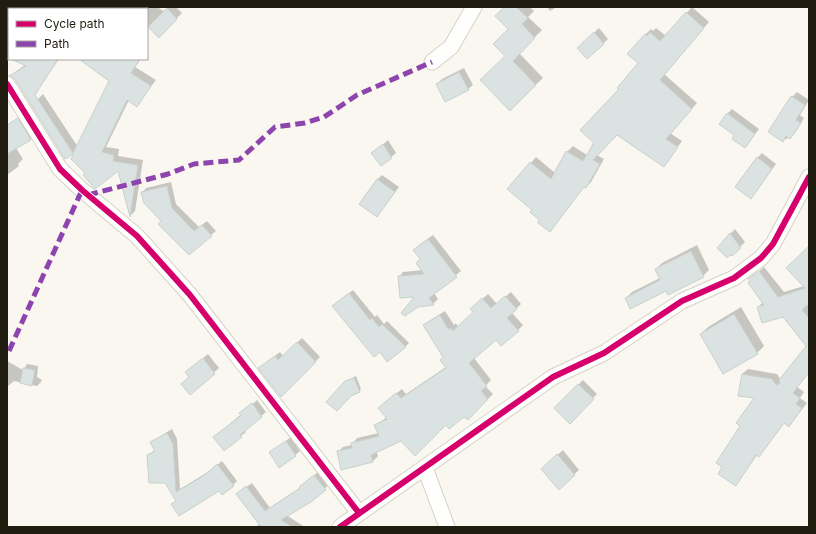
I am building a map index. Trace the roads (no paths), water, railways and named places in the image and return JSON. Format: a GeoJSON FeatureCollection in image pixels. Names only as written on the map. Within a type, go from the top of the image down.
{"type":"FeatureCollection","features":[{"type":"Feature","properties":{"kind":"street"},"geometry":{"type":"LineString","coordinates":[[432,62],[451,47],[474,7]]}},
{"type":"Feature","properties":{"kind":"street"},"geometry":{"type":"LineString","coordinates":[[7,84],[60,169],[82,190],[137,236],[190,296],[359,513]]}},
{"type":"Feature","properties":{"kind":"street"},"geometry":{"type":"LineString","coordinates":[[340,527],[553,377],[604,353],[682,300],[734,278],[761,258],[773,244],[809,177]]}},
{"type":"Feature","properties":{"kind":"street"},"geometry":{"type":"LineString","coordinates":[[425,468],[447,527]]}}]}
